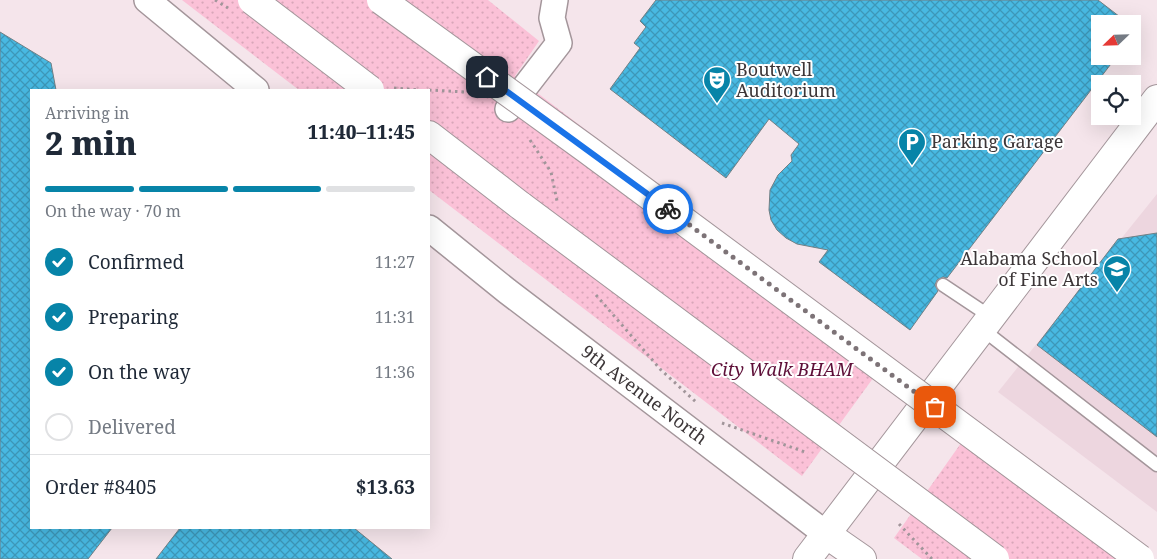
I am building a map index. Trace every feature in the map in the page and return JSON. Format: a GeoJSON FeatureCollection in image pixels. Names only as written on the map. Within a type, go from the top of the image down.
{"type":"FeatureCollection","features":[{"type":"Feature","properties":{"kind":"main road"},"geometry":{"type":"LineString","coordinates":[[252,0],[369,89]]}},
{"type":"Feature","properties":{"kind":"main road"},"geometry":{"type":"LineString","coordinates":[[382,0],[1140,559]]}},
{"type":"Feature","properties":{"kind":"main road"},"geometry":{"type":"LineString","coordinates":[[807,559],[1157,99]]}},
{"type":"Feature","properties":{"kind":"main road"},"geometry":{"type":"LineString","coordinates":[[430,136],[995,559]]}},
{"type":"Feature","properties":{"kind":"main road","name":"9th Avenue North"},"geometry":{"type":"LineString","coordinates":[[826,534],[862,559]]}},
{"type":"Feature","properties":{"kind":"street"},"geometry":{"type":"LineString","coordinates":[[147,0],[255,89]]}},
{"type":"Feature","properties":{"kind":"street"},"geometry":{"type":"LineString","coordinates":[[508,110],[559,43],[552,18],[555,0]]}},
{"type":"Feature","properties":{"kind":"street","name":"9th Avenue North"},"geometry":{"type":"LineString","coordinates":[[430,229],[507,291],[826,534]]}},
{"type":"Feature","properties":{"kind":"lane"},"geometry":{"type":"LineString","coordinates":[[943,284],[1157,465]]}},
{"type":"Feature","properties":{"kind":"path"},"geometry":{"type":"LineString","coordinates":[[899,524],[932,559]]}},
{"type":"Feature","properties":{"kind":"shaded area","name":"Alabama School of Fine Arts"},"geometry":{"type":"Polygon","coordinates":[[[1157,194],[1157,512],[998,392],[1157,194]]]}},
{"type":"Feature","properties":{"kind":"green space","name":"City Walk BHAM"},"geometry":{"type":"Polygon","coordinates":[[[182,0],[488,0],[539,41],[515,76],[887,359],[802,476],[430,191],[430,89],[298,89],[182,0]]]}},
{"type":"Feature","properties":{"kind":"green space"},"geometry":{"type":"Polygon","coordinates":[[[971,429],[1150,559],[922,559],[894,538],[971,429]]]}},
{"type":"Feature","properties":{"kind":"building","name":"Parking Garage"},"geometry":{"type":"Polygon","coordinates":[[[656,0],[1098,0],[1118,15],[1091,15],[1091,65],[1110,65],[1102,75],[1091,75],[1091,90],[947,278],[943,277],[937,280],[935,285],[938,291],[910,330],[819,262],[828,250],[797,244],[777,230],[771,220],[769,210],[770,190],[778,175],[792,161],[791,155],[799,144],[769,119],[726,178],[610,89],[640,48],[634,43],[646,27],[640,21],[656,0]]]}},
{"type":"Feature","properties":{"kind":"building"},"geometry":{"type":"Polygon","coordinates":[[[0,32],[51,63],[56,89],[30,89],[30,529],[111,529],[88,559],[0,559],[0,32]]]}},
{"type":"Feature","properties":{"kind":"building"},"geometry":{"type":"Polygon","coordinates":[[[1157,233],[1157,437],[1037,345],[1118,239],[1157,233]]]}},
{"type":"Feature","properties":{"kind":"building"},"geometry":{"type":"Polygon","coordinates":[[[179,529],[355,529],[392,559],[156,559],[179,529]]]}},
{"type":"Feature","properties":{"kind":"way so far"},"geometry":{"type":"LineString","coordinates":[[668,209],[935,407]]}},
{"type":"Feature","properties":{"kind":"place","name":"Boutwell Auditorium"},"geometry":{"type":"Point","coordinates":[717,104]}},
{"type":"Feature","properties":{"kind":"place","name":"Parking Garage"},"geometry":{"type":"Point","coordinates":[912,166]}},
{"type":"Feature","properties":{"kind":"place","name":"Alabama School of Fine Arts"},"geometry":{"type":"Point","coordinates":[1117,293]}},
{"type":"Feature","properties":{"kind":"route"},"geometry":{"type":"LineString","coordinates":[[487,77],[668,209]]}}]}
